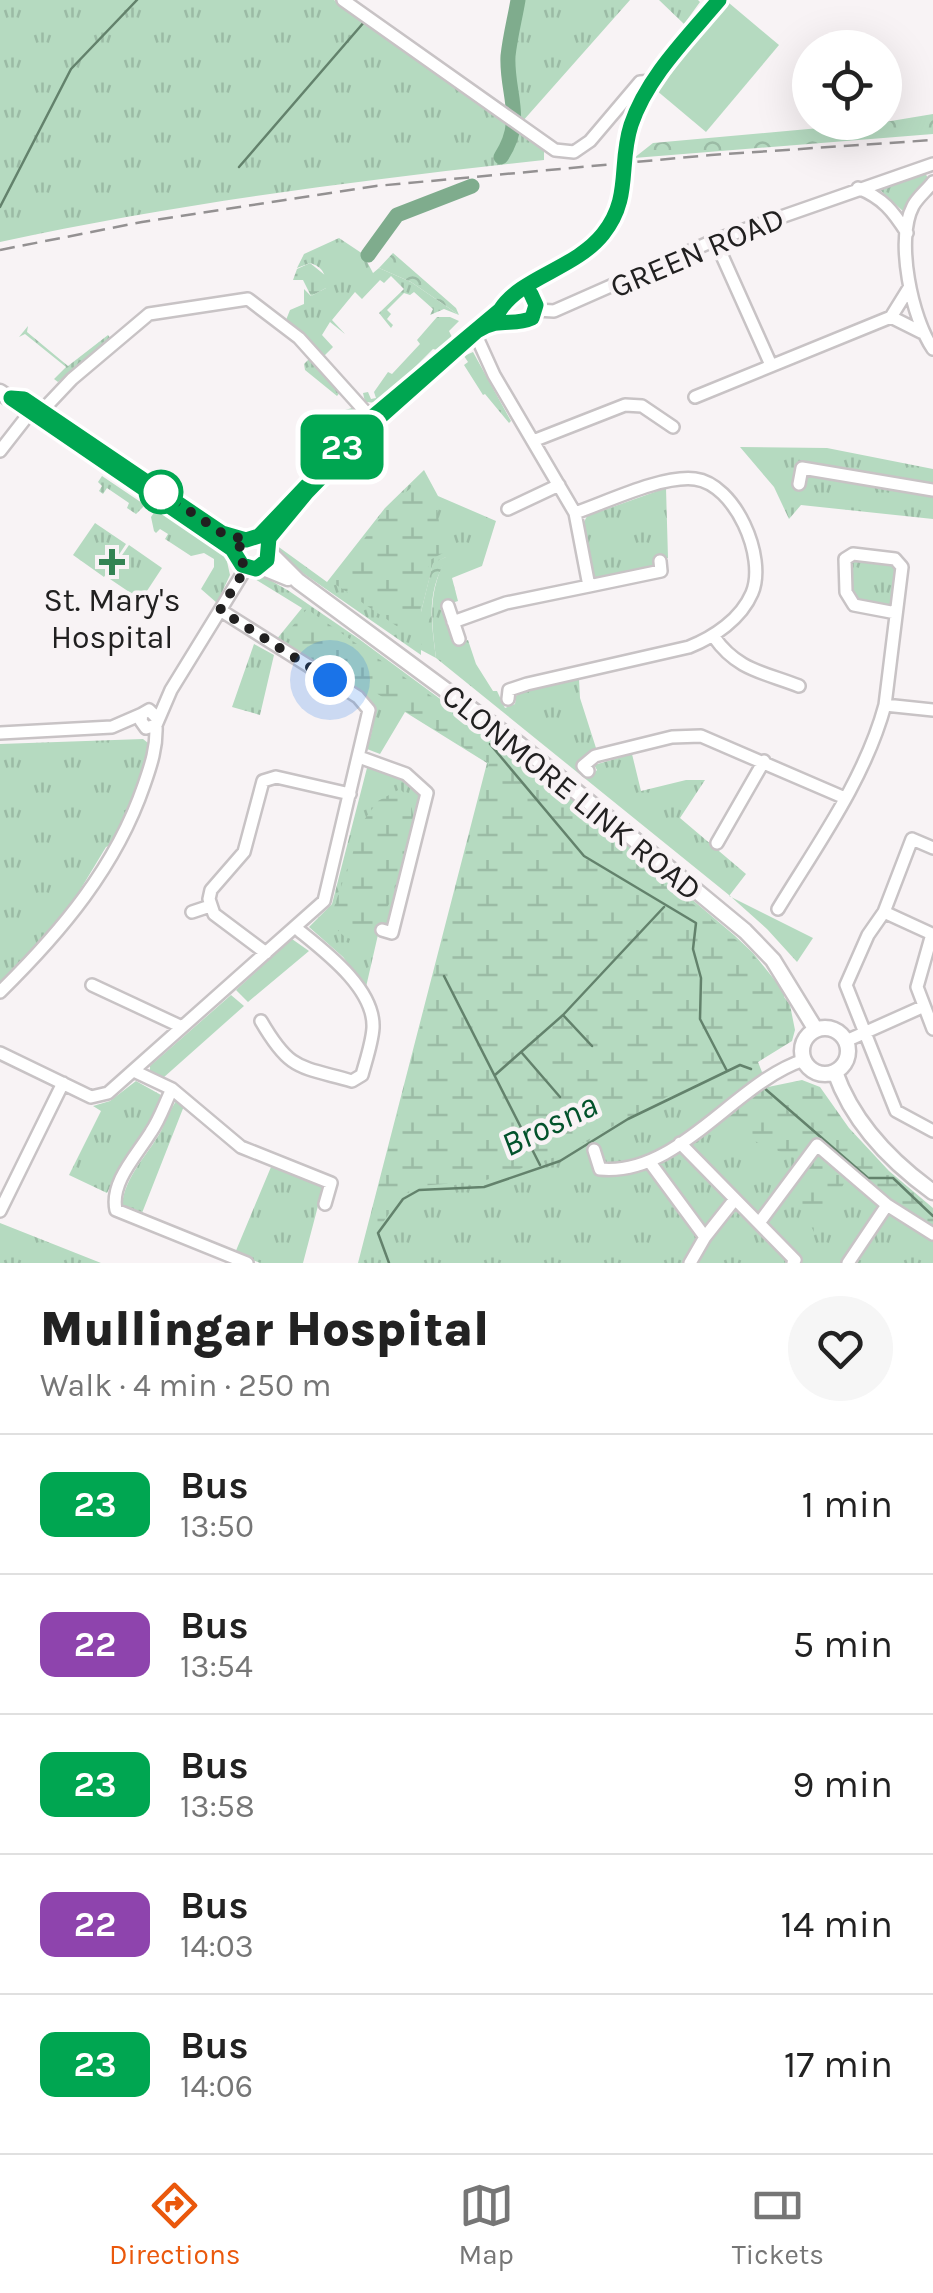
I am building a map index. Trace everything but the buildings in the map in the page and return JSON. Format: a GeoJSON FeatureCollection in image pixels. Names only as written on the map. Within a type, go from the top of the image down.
{"type":"FeatureCollection","features":[{"type":"Feature","properties":{"kind":"main road"},"geometry":{"type":"LineString","coordinates":[[6,395],[222,533],[260,540],[268,550],[267,560],[249,565],[238,548],[248,540]]}},
{"type":"Feature","properties":{"kind":"main road","name":"CLONMORE LINK ROAD"},"geometry":{"type":"LineString","coordinates":[[37,412],[232,549],[249,565],[298,582]]}},
{"type":"Feature","properties":{"kind":"main road","name":"CLONMORE LINK ROAD"},"geometry":{"type":"LineString","coordinates":[[268,550],[298,582],[520,745],[745,932],[773,960],[816,1030]]}},
{"type":"Feature","properties":{"kind":"main road"},"geometry":{"type":"LineString","coordinates":[[829,1029],[855,1038],[836,1072],[814,1071],[804,1060],[806,1040],[816,1030],[829,1029]]}},
{"type":"Feature","properties":{"kind":"main road"},"geometry":{"type":"LineString","coordinates":[[836,1072],[843,1095],[870,1136],[933,1192]]}},
{"type":"Feature","properties":{"kind":"street"},"geometry":{"type":"LineString","coordinates":[[343,0],[555,150],[574,152],[590,142],[640,82],[653,81]]}},
{"type":"Feature","properties":{"kind":"street"},"geometry":{"type":"LineString","coordinates":[[248,540],[264,531],[370,418],[500,310],[507,298],[526,292],[585,253],[604,233],[619,210],[625,182],[624,148],[632,121],[653,81],[719,0]]}},
{"type":"Feature","properties":{"kind":"street","name":"GREEN ROAD"},"geometry":{"type":"LineString","coordinates":[[536,310],[554,311],[715,240],[933,164]]}},
{"type":"Feature","properties":{"kind":"street"},"geometry":{"type":"LineString","coordinates":[[933,182],[912,206],[907,233],[909,288],[921,332],[933,349]]}},
{"type":"Feature","properties":{"kind":"street"},"geometry":{"type":"LineString","coordinates":[[858,188],[890,207],[907,233]]}},
{"type":"Feature","properties":{"kind":"street"},"geometry":{"type":"LineString","coordinates":[[715,240],[771,365]]}},
{"type":"Feature","properties":{"kind":"street"},"geometry":{"type":"LineString","coordinates":[[695,398],[890,317],[909,288]]}},
{"type":"Feature","properties":{"kind":"street"},"geometry":{"type":"LineString","coordinates":[[268,550],[269,538],[307,492],[448,356],[496,321],[528,320],[536,310],[526,292]]}},
{"type":"Feature","properties":{"kind":"street"},"geometry":{"type":"LineString","coordinates":[[507,298],[506,311],[515,320]]}},
{"type":"Feature","properties":{"kind":"street"},"geometry":{"type":"LineString","coordinates":[[1,447],[72,378],[149,314],[248,300],[299,338],[370,418],[396,403]]}},
{"type":"Feature","properties":{"kind":"street"},"geometry":{"type":"LineString","coordinates":[[890,317],[921,332]]}},
{"type":"Feature","properties":{"kind":"street"},"geometry":{"type":"LineString","coordinates":[[475,333],[494,375],[575,513],[589,586]]}},
{"type":"Feature","properties":{"kind":"street"},"geometry":{"type":"LineString","coordinates":[[426,369],[448,356]]}},
{"type":"Feature","properties":{"kind":"street"},"geometry":{"type":"LineString","coordinates":[[533,442],[625,405],[642,406],[672,427]]}},
{"type":"Feature","properties":{"kind":"street"},"geometry":{"type":"LineString","coordinates":[[799,484],[802,468],[933,490]]}},
{"type":"Feature","properties":{"kind":"street"},"geometry":{"type":"LineString","coordinates":[[508,699],[509,690],[528,684],[689,648],[714,637],[747,601],[756,574],[748,535],[727,497],[706,481],[678,479],[575,513]]}},
{"type":"Feature","properties":{"kind":"street"},"geometry":{"type":"LineString","coordinates":[[508,509],[559,485]]}},
{"type":"Feature","properties":{"kind":"street"},"geometry":{"type":"LineString","coordinates":[[778,909],[846,798],[885,706],[903,571],[894,559],[853,554],[845,558],[846,592],[854,605],[896,613]]}},
{"type":"Feature","properties":{"kind":"street"},"geometry":{"type":"LineString","coordinates":[[454,622],[506,603],[661,571],[660,561]]}},
{"type":"Feature","properties":{"kind":"street"},"geometry":{"type":"LineString","coordinates":[[0,732],[112,727],[149,720],[172,690],[249,565]]}},
{"type":"Feature","properties":{"kind":"street"},"geometry":{"type":"LineString","coordinates":[[448,606],[459,639]]}},
{"type":"Feature","properties":{"kind":"street"},"geometry":{"type":"LineString","coordinates":[[0,1053],[98,1097],[136,1072],[324,901],[369,714],[362,700],[220,610]]}},
{"type":"Feature","properties":{"kind":"street"},"geometry":{"type":"LineString","coordinates":[[714,637],[740,665],[800,686]]}},
{"type":"Feature","properties":{"kind":"street"},"geometry":{"type":"LineString","coordinates":[[885,706],[933,710]]}},
{"type":"Feature","properties":{"kind":"street"},"geometry":{"type":"LineString","coordinates":[[0,992],[72,916],[116,850],[151,765],[149,720]]}},
{"type":"Feature","properties":{"kind":"street"},"geometry":{"type":"LineString","coordinates":[[588,771],[582,766],[596,756],[685,735],[717,740],[846,798]]}},
{"type":"Feature","properties":{"kind":"street"},"geometry":{"type":"LineString","coordinates":[[360,757],[406,774],[427,792],[392,933],[382,930]]}},
{"type":"Feature","properties":{"kind":"street"},"geometry":{"type":"LineString","coordinates":[[716,843],[764,761]]}},
{"type":"Feature","properties":{"kind":"street"},"geometry":{"type":"LineString","coordinates":[[266,953],[214,914],[210,906],[211,890],[244,852],[263,781],[276,777],[350,794]]}},
{"type":"Feature","properties":{"kind":"street"},"geometry":{"type":"LineString","coordinates":[[933,848],[912,839],[884,912],[868,935],[846,984],[855,1038],[896,1111],[933,1131]]}},
{"type":"Feature","properties":{"kind":"street"},"geometry":{"type":"LineString","coordinates":[[192,912],[210,906]]}},
{"type":"Feature","properties":{"kind":"street"},"geometry":{"type":"LineString","coordinates":[[884,912],[933,933],[916,988],[933,1029]]}},
{"type":"Feature","properties":{"kind":"street"},"geometry":{"type":"LineString","coordinates":[[261,1022],[279,1051],[293,1064],[352,1081],[362,1075],[373,1028],[368,1004],[338,962],[296,928]]}},
{"type":"Feature","properties":{"kind":"street"},"geometry":{"type":"LineString","coordinates":[[92,985],[182,1027]]}},
{"type":"Feature","properties":{"kind":"street"},"geometry":{"type":"LineString","coordinates":[[855,1038],[922,1007]]}},
{"type":"Feature","properties":{"kind":"street"},"geometry":{"type":"LineString","coordinates":[[594,1150],[600,1169],[649,1161],[680,1143],[783,1066],[804,1060]]}},
{"type":"Feature","properties":{"kind":"street"},"geometry":{"type":"LineString","coordinates":[[136,1072],[172,1089],[241,1147],[330,1183],[325,1204]]}},
{"type":"Feature","properties":{"kind":"street"},"geometry":{"type":"LineString","coordinates":[[0,1211],[63,1083]]}},
{"type":"Feature","properties":{"kind":"street"},"geometry":{"type":"LineString","coordinates":[[172,1089],[113,1198],[116,1210],[247,1263]]}},
{"type":"Feature","properties":{"kind":"street"},"geometry":{"type":"LineString","coordinates":[[680,1143],[796,1262]]}},
{"type":"Feature","properties":{"kind":"street"},"geometry":{"type":"LineString","coordinates":[[758,1223],[817,1145],[887,1206],[933,1234]]}},
{"type":"Feature","properties":{"kind":"street"},"geometry":{"type":"LineString","coordinates":[[649,1161],[706,1237]]}},
{"type":"Feature","properties":{"kind":"street"},"geometry":{"type":"LineString","coordinates":[[690,1263],[735,1200]]}},
{"type":"Feature","properties":{"kind":"street"},"geometry":{"type":"LineString","coordinates":[[848,1263],[887,1206]]}},
{"type":"Feature","properties":{"kind":"green space"},"geometry":{"type":"Polygon","coordinates":[[[0,0],[334,0],[529,137],[544,149],[544,160],[271,194],[0,242],[0,0]]]}},
{"type":"Feature","properties":{"kind":"green space"},"geometry":{"type":"Polygon","coordinates":[[[516,0],[630,0],[522,122],[504,111],[511,103],[506,51],[516,0]]]}},
{"type":"Feature","properties":{"kind":"green space"},"geometry":{"type":"Polygon","coordinates":[[[659,0],[698,0],[700,2],[684,24],[659,0]]]}},
{"type":"Feature","properties":{"kind":"green space"},"geometry":{"type":"Polygon","coordinates":[[[729,3],[779,45],[706,132],[656,90],[729,3]]]}},
{"type":"Feature","properties":{"kind":"green space"},"geometry":{"type":"Polygon","coordinates":[[[933,114],[933,134],[902,136],[902,119],[933,114]]]}},
{"type":"Feature","properties":{"kind":"green space"},"geometry":{"type":"Polygon","coordinates":[[[792,130],[792,140],[858,140],[634,158],[653,143],[792,130]]]}},
{"type":"Feature","properties":{"kind":"green space"},"geometry":{"type":"Polygon","coordinates":[[[924,171],[929,180],[918,189],[905,213],[880,190],[924,171]]]}},
{"type":"Feature","properties":{"kind":"green space"},"geometry":{"type":"Polygon","coordinates":[[[339,238],[363,254],[373,273],[379,268],[411,282],[459,315],[444,309],[430,315],[433,309],[414,292],[404,293],[387,310],[391,314],[387,319],[393,325],[391,328],[379,313],[404,289],[391,276],[384,283],[380,280],[362,299],[355,292],[332,320],[345,334],[330,322],[322,335],[333,347],[322,358],[286,320],[290,310],[304,304],[304,289],[311,296],[326,288],[321,269],[310,263],[297,268],[304,254],[339,238]]]}},
{"type":"Feature","properties":{"kind":"green space"},"geometry":{"type":"Polygon","coordinates":[[[393,253],[456,308],[459,315],[411,282],[379,268],[393,253]]]}},
{"type":"Feature","properties":{"kind":"green space"},"geometry":{"type":"Polygon","coordinates":[[[310,263],[326,276],[326,288],[311,296],[303,280],[293,280],[297,269],[310,263]]]}},
{"type":"Feature","properties":{"kind":"green space"},"geometry":{"type":"Polygon","coordinates":[[[437,317],[459,321],[449,331],[452,337],[433,349],[379,403],[365,402],[363,393],[376,398],[374,392],[388,372],[392,374],[420,344],[417,340],[437,317]]]}},
{"type":"Feature","properties":{"kind":"green space"},"geometry":{"type":"Polygon","coordinates":[[[28,326],[27,332],[68,366],[108,335],[111,339],[58,382],[54,379],[66,367],[25,334],[19,337],[28,326]]]}},
{"type":"Feature","properties":{"kind":"green space"},"geometry":{"type":"Polygon","coordinates":[[[473,352],[509,423],[483,395],[464,365],[468,362],[464,356],[473,352]]]}},
{"type":"Feature","properties":{"kind":"green space"},"geometry":{"type":"Polygon","coordinates":[[[309,359],[341,391],[337,396],[305,370],[309,359]]]}},
{"type":"Feature","properties":{"kind":"green space"},"geometry":{"type":"Polygon","coordinates":[[[352,408],[357,422],[334,447],[334,438],[326,430],[352,408]]]}},
{"type":"Feature","properties":{"kind":"green space"},"geometry":{"type":"Polygon","coordinates":[[[740,447],[827,448],[933,469],[933,519],[801,505],[789,519],[774,487],[740,447]]]}},
{"type":"Feature","properties":{"kind":"green space"},"geometry":{"type":"Polygon","coordinates":[[[424,470],[438,496],[496,521],[482,566],[452,578],[458,601],[443,606],[455,645],[468,640],[476,664],[505,708],[515,704],[516,696],[522,692],[579,679],[580,698],[596,748],[578,764],[591,776],[597,770],[594,765],[632,754],[641,791],[686,780],[705,780],[680,818],[746,874],[729,895],[436,658],[432,606],[446,557],[433,564],[421,612],[421,655],[284,560],[276,545],[327,582],[385,508],[424,470]]]}},
{"type":"Feature","properties":{"kind":"green space"},"geometry":{"type":"Polygon","coordinates":[[[102,476],[145,505],[136,514],[127,508],[129,503],[107,488],[103,494],[98,482],[102,476]]]}},
{"type":"Feature","properties":{"kind":"green space"},"geometry":{"type":"Polygon","coordinates":[[[423,478],[437,507],[443,553],[430,560],[417,626],[401,629],[332,582],[388,507],[423,478]]]}},
{"type":"Feature","properties":{"kind":"green space"},"geometry":{"type":"Polygon","coordinates":[[[666,488],[668,558],[656,561],[650,569],[600,580],[594,576],[583,524],[587,516],[666,488]]]}},
{"type":"Feature","properties":{"kind":"green space"},"geometry":{"type":"Polygon","coordinates":[[[155,511],[165,512],[226,557],[230,575],[217,603],[201,589],[214,567],[214,559],[204,553],[191,556],[165,539],[168,534],[160,529],[156,533],[151,517],[155,511]]]}},
{"type":"Feature","properties":{"kind":"green space"},"geometry":{"type":"Polygon","coordinates":[[[95,523],[126,544],[104,577],[73,555],[95,523]]]}},
{"type":"Feature","properties":{"kind":"green space"},"geometry":{"type":"Polygon","coordinates":[[[129,545],[162,568],[141,600],[107,577],[129,545]]]}},
{"type":"Feature","properties":{"kind":"green space"},"geometry":{"type":"Polygon","coordinates":[[[448,556],[433,594],[436,658],[421,650],[421,612],[433,563],[448,556]]]}},
{"type":"Feature","properties":{"kind":"green space"},"geometry":{"type":"Polygon","coordinates":[[[851,559],[897,564],[894,608],[859,604],[850,595],[846,568],[851,559]]]}},
{"type":"Feature","properties":{"kind":"green space"},"geometry":{"type":"Polygon","coordinates":[[[263,576],[359,639],[558,786],[753,953],[786,994],[739,1063],[762,1086],[933,1216],[933,1263],[358,1263],[487,763],[405,712],[380,754],[367,749],[373,718],[368,699],[276,640],[302,608],[253,578],[263,576]]]}},
{"type":"Feature","properties":{"kind":"green space"},"geometry":{"type":"Polygon","coordinates":[[[307,609],[511,752],[754,956],[790,1005],[795,1030],[792,1041],[758,1062],[768,1087],[802,1080],[820,1087],[849,1128],[889,1171],[933,1208],[933,1233],[846,1180],[815,1234],[799,1202],[807,1163],[721,1127],[685,1087],[558,1156],[483,1181],[418,1186],[401,1196],[375,1234],[369,1227],[371,1215],[489,763],[284,636],[307,609]]]}},
{"type":"Feature","properties":{"kind":"green space"},"geometry":{"type":"Polygon","coordinates":[[[254,644],[274,655],[260,715],[232,707],[254,644]]]}},
{"type":"Feature","properties":{"kind":"green space"},"geometry":{"type":"Polygon","coordinates":[[[143,739],[148,743],[139,789],[113,844],[106,847],[65,915],[0,982],[0,744],[143,739]]]}},
{"type":"Feature","properties":{"kind":"green space"},"geometry":{"type":"Polygon","coordinates":[[[368,764],[398,774],[422,792],[390,924],[380,926],[366,987],[343,957],[309,927],[332,904],[368,764]]]}},
{"type":"Feature","properties":{"kind":"green space"},"geometry":{"type":"Polygon","coordinates":[[[400,789],[410,799],[414,820],[390,902],[361,942],[341,933],[332,913],[364,820],[378,801],[400,789]]]}},
{"type":"Feature","properties":{"kind":"green space"},"geometry":{"type":"Polygon","coordinates":[[[732,897],[813,938],[797,962],[767,929],[732,897]]]}},
{"type":"Feature","properties":{"kind":"green space"},"geometry":{"type":"Polygon","coordinates":[[[292,939],[309,951],[248,1002],[236,990],[292,939]]]}},
{"type":"Feature","properties":{"kind":"green space"},"geometry":{"type":"Polygon","coordinates":[[[231,995],[244,1006],[163,1078],[150,1071],[150,1066],[231,995]]]}},
{"type":"Feature","properties":{"kind":"green space"},"geometry":{"type":"Polygon","coordinates":[[[136,1081],[161,1095],[107,1193],[69,1175],[101,1111],[93,1106],[110,1101],[136,1081]]]}},
{"type":"Feature","properties":{"kind":"green space"},"geometry":{"type":"Polygon","coordinates":[[[176,1101],[184,1106],[142,1213],[122,1205],[132,1175],[176,1101]]]}},
{"type":"Feature","properties":{"kind":"green space"},"geometry":{"type":"Polygon","coordinates":[[[271,1167],[323,1187],[303,1263],[260,1263],[235,1253],[271,1167]]]}},
{"type":"Feature","properties":{"kind":"green space"},"geometry":{"type":"Polygon","coordinates":[[[0,1223],[101,1263],[0,1263],[0,1223]]]}},
{"type":"Feature","properties":{"kind":"waterway"},"geometry":{"type":"LineString","coordinates":[[0,207],[71,69],[137,0]]}},
{"type":"Feature","properties":{"kind":"waterway","name":"Brosna"},"geometry":{"type":"LineString","coordinates":[[501,157],[514,118],[508,56],[518,0]]}},
{"type":"Feature","properties":{"kind":"waterway"},"geometry":{"type":"LineString","coordinates":[[239,167],[365,21]]}},
{"type":"Feature","properties":{"kind":"waterway","name":"Brosna"},"geometry":{"type":"LineString","coordinates":[[368,255],[397,215],[472,186]]}},
{"type":"Feature","properties":{"kind":"waterway"},"geometry":{"type":"LineString","coordinates":[[490,744],[584,856],[696,923],[693,949],[701,978],[700,1019],[727,1071]]}},
{"type":"Feature","properties":{"kind":"waterway"},"geometry":{"type":"LineString","coordinates":[[495,1075],[563,1015],[664,907]]}},
{"type":"Feature","properties":{"kind":"waterway"},"geometry":{"type":"LineString","coordinates":[[444,976],[540,1165]]}},
{"type":"Feature","properties":{"kind":"waterway"},"geometry":{"type":"LineString","coordinates":[[563,1015],[592,1046]]}},
{"type":"Feature","properties":{"kind":"waterway"},"geometry":{"type":"LineString","coordinates":[[522,1053],[560,1097]]}},
{"type":"Feature","properties":{"kind":"waterway","name":"Brosna"},"geometry":{"type":"LineString","coordinates":[[389,1263],[378,1233],[403,1199],[419,1190],[484,1187],[560,1161],[628,1119],[740,1065],[751,1069]]}},
{"type":"Feature","properties":{"kind":"waterway"},"geometry":{"type":"LineString","coordinates":[[763,1087],[868,1178],[893,1178],[933,1216]]}},
{"type":"Feature","properties":{"kind":"railway"},"geometry":{"type":"LineString","coordinates":[[0,250],[142,222],[376,186],[711,155],[933,140]]}},
{"type":"Feature","properties":{"kind":"bus line","name":"23"},"geometry":{"type":"LineString","coordinates":[[531,294],[536,300],[532,318],[524,322],[496,321],[477,331],[341,455],[269,538],[267,560],[256,569],[246,568],[232,549],[11,398],[24,399],[222,533],[246,540],[259,536],[368,420],[412,381],[500,310],[510,295],[585,253],[604,233],[619,210],[625,182],[622,158],[632,121],[653,81],[719,0]]}},
{"type":"Feature","properties":{"kind":"place","name":"St. Mary's Hospital"},"geometry":{"type":"Point","coordinates":[112,562]}},
{"type":"Feature","properties":{"kind":"route"},"geometry":{"type":"LineString","coordinates":[[161,492],[222,533],[246,540],[238,548],[238,556],[246,568],[220,610],[330,680]]}}]}
